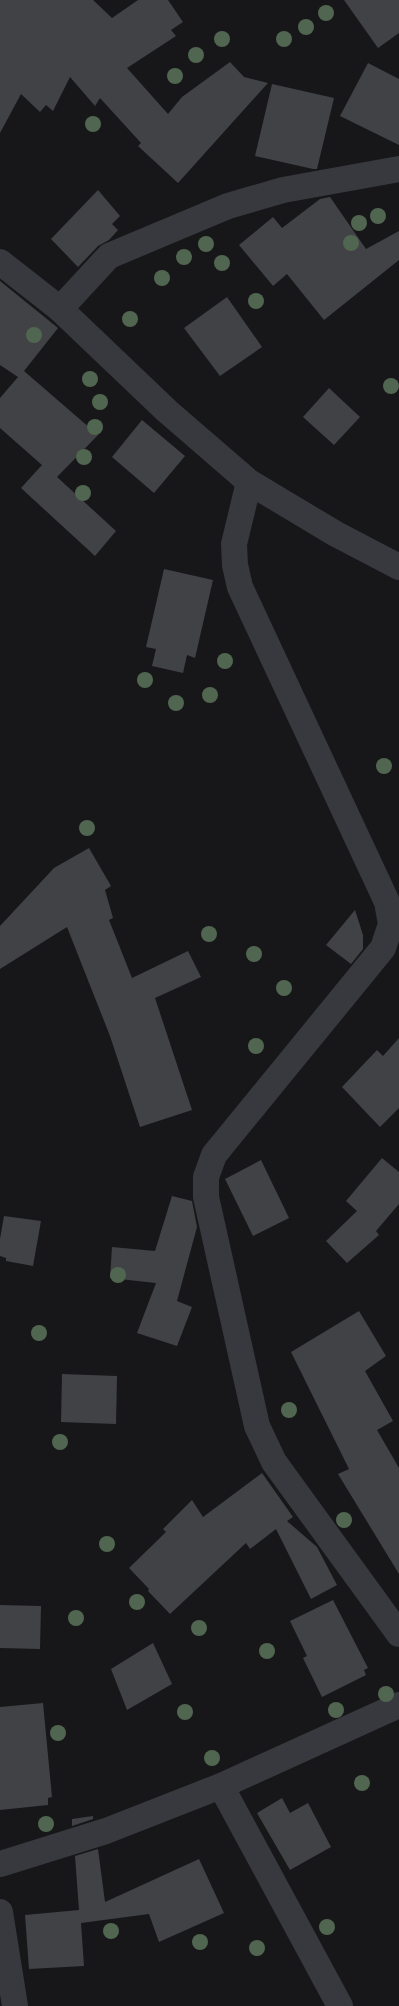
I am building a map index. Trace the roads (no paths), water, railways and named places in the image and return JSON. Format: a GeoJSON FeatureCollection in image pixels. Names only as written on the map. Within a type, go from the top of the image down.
{"type":"FeatureCollection","features":[{"type":"Feature","properties":{"kind":"street"},"geometry":{"type":"LineString","coordinates":[[60,309],[110,256],[228,206],[283,190],[399,169]]}},
{"type":"Feature","properties":{"kind":"street"},"geometry":{"type":"LineString","coordinates":[[0,262],[60,309],[167,411],[249,482],[336,534],[399,567]]}},
{"type":"Feature","properties":{"kind":"street"},"geometry":{"type":"LineString","coordinates":[[249,482],[234,544],[235,565],[240,587],[387,902],[392,924],[383,948],[214,1155],[206,1177],[206,1197],[258,1426],[274,1462],[399,1634]]}},
{"type":"Feature","properties":{"kind":"street"},"geometry":{"type":"LineString","coordinates":[[0,1864],[106,1831],[221,1786],[399,1706]]}},
{"type":"Feature","properties":{"kind":"street"},"geometry":{"type":"LineString","coordinates":[[221,1786],[340,2006]]}},
{"type":"Feature","properties":{"kind":"street"},"geometry":{"type":"LineString","coordinates":[[0,1912],[15,2006]]}}]}
